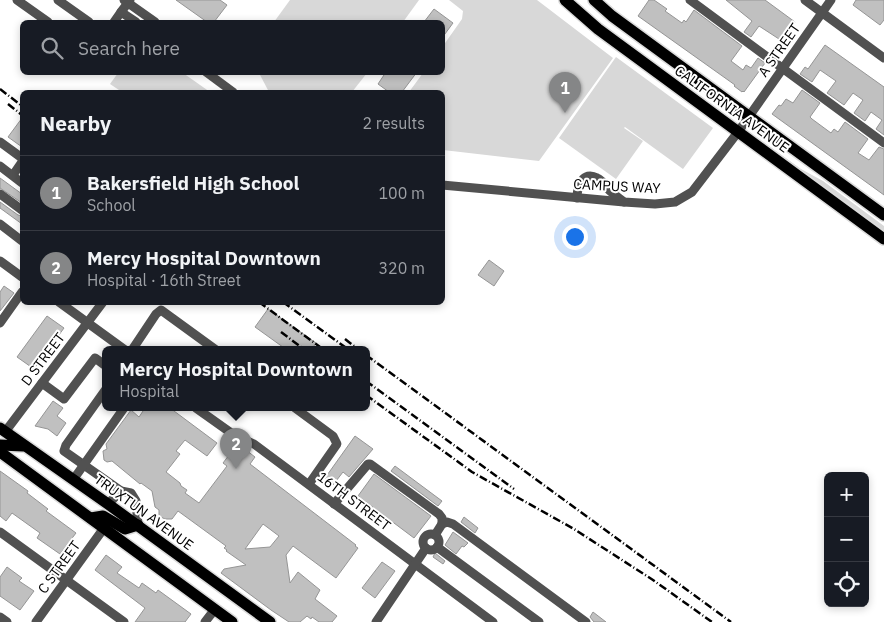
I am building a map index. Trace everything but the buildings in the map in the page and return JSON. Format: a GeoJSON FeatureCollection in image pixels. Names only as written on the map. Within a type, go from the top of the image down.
{"type":"FeatureCollection","features":[{"type":"Feature","properties":{"kind":"main road","name":"CALIFORNIA AVENUE"},"geometry":{"type":"LineString","coordinates":[[565,0],[598,29],[884,240]]}},
{"type":"Feature","properties":{"kind":"main road","name":"CALIFORNIA AVENUE"},"geometry":{"type":"LineString","coordinates":[[594,0],[612,16],[884,215]]}},
{"type":"Feature","properties":{"kind":"main road","name":"TRUXTUN AVENUE"},"geometry":{"type":"LineString","coordinates":[[2,431],[138,525],[270,622]]}},
{"type":"Feature","properties":{"kind":"main road"},"geometry":{"type":"LineString","coordinates":[[0,445],[25,446]]}},
{"type":"Feature","properties":{"kind":"main road"},"geometry":{"type":"LineString","coordinates":[[0,452],[232,622]]}},
{"type":"Feature","properties":{"kind":"main road"},"geometry":{"type":"LineString","coordinates":[[91,518],[103,516],[125,529],[138,525]]}},
{"type":"Feature","properties":{"kind":"street"},"geometry":{"type":"LineString","coordinates":[[17,0],[45,20]]}},
{"type":"Feature","properties":{"kind":"street"},"geometry":{"type":"LineString","coordinates":[[58,0],[86,20]]}},
{"type":"Feature","properties":{"kind":"street"},"geometry":{"type":"LineString","coordinates":[[690,0],[884,142]]}},
{"type":"Feature","properties":{"kind":"street"},"geometry":{"type":"LineString","coordinates":[[805,0],[884,58]]}},
{"type":"Feature","properties":{"kind":"street","name":"A STREET"},"geometry":{"type":"LineString","coordinates":[[749,115],[831,0]]}},
{"type":"Feature","properties":{"kind":"street"},"geometry":{"type":"LineString","coordinates":[[116,20],[127,1],[152,20]]}},
{"type":"Feature","properties":{"kind":"street"},"geometry":{"type":"LineString","coordinates":[[122,12],[133,20]]}},
{"type":"Feature","properties":{"kind":"street"},"geometry":{"type":"LineString","coordinates":[[214,76],[231,90]]}},
{"type":"Feature","properties":{"kind":"street","name":"CAMPUS WAY"},"geometry":{"type":"LineString","coordinates":[[445,185],[624,202],[655,204],[675,202],[692,192],[749,115]]}},
{"type":"Feature","properties":{"kind":"street"},"geometry":{"type":"LineString","coordinates":[[0,142],[20,157]]}},
{"type":"Feature","properties":{"kind":"street"},"geometry":{"type":"LineString","coordinates":[[13,175],[20,165]]}},
{"type":"Feature","properties":{"kind":"street"},"geometry":{"type":"LineString","coordinates":[[0,166],[20,180]]}},
{"type":"Feature","properties":{"kind":"street"},"geometry":{"type":"LineString","coordinates":[[576,198],[580,182],[592,176],[599,178],[609,190],[624,202]]}},
{"type":"Feature","properties":{"kind":"street"},"geometry":{"type":"LineString","coordinates":[[0,194],[20,209]]}},
{"type":"Feature","properties":{"kind":"street"},"geometry":{"type":"LineString","coordinates":[[0,224],[20,239]]}},
{"type":"Feature","properties":{"kind":"street"},"geometry":{"type":"LineString","coordinates":[[0,261],[20,276]]}},
{"type":"Feature","properties":{"kind":"street"},"geometry":{"type":"LineString","coordinates":[[0,323],[20,295]]}},
{"type":"Feature","properties":{"kind":"street"},"geometry":{"type":"LineString","coordinates":[[63,305],[119,346]]}},
{"type":"Feature","properties":{"kind":"street","name":"D STREET"},"geometry":{"type":"LineString","coordinates":[[2,431],[42,383],[101,305]]}},
{"type":"Feature","properties":{"kind":"street"},"geometry":{"type":"LineString","coordinates":[[135,346],[156,314],[161,310],[210,346]]}},
{"type":"Feature","properties":{"kind":"street"},"geometry":{"type":"LineString","coordinates":[[42,383],[64,399],[95,358],[102,363]]}},
{"type":"Feature","properties":{"kind":"street"},"geometry":{"type":"LineString","coordinates":[[102,395],[64,451],[121,491],[131,493],[136,501],[138,525]]}},
{"type":"Feature","properties":{"kind":"street"},"geometry":{"type":"LineString","coordinates":[[73,480],[122,411]]}},
{"type":"Feature","properties":{"kind":"street","name":"16TH STREET"},"geometry":{"type":"LineString","coordinates":[[200,411],[234,435],[254,444],[493,622]]}},
{"type":"Feature","properties":{"kind":"street"},"geometry":{"type":"LineString","coordinates":[[299,411],[333,436],[337,444],[308,484]]}},
{"type":"Feature","properties":{"kind":"street"},"geometry":{"type":"LineString","coordinates":[[334,504],[370,464],[439,514],[442,518],[442,524],[435,535]]}},
{"type":"Feature","properties":{"kind":"street"},"geometry":{"type":"LineString","coordinates":[[108,504],[121,491]]}},
{"type":"Feature","properties":{"kind":"street"},"geometry":{"type":"LineString","coordinates":[[442,524],[447,522],[453,524],[586,622]]}},
{"type":"Feature","properties":{"kind":"street","name":"C STREET"},"geometry":{"type":"LineString","coordinates":[[36,622],[104,528]]}},
{"type":"Feature","properties":{"kind":"street"},"geometry":{"type":"LineString","coordinates":[[0,532],[124,622]]}},
{"type":"Feature","properties":{"kind":"street"},"geometry":{"type":"LineString","coordinates":[[429,534],[435,535],[439,540],[437,547],[433,550],[426,548],[423,542],[424,537],[429,534]]}},
{"type":"Feature","properties":{"kind":"street"},"geometry":{"type":"LineString","coordinates":[[437,547],[539,622]]}},
{"type":"Feature","properties":{"kind":"street"},"geometry":{"type":"LineString","coordinates":[[376,622],[416,566],[426,548]]}},
{"type":"Feature","properties":{"kind":"street"},"geometry":{"type":"LineString","coordinates":[[205,622],[215,609]]}},
{"type":"Feature","properties":{"kind":"street"},"geometry":{"type":"LineString","coordinates":[[0,617],[7,622]]}},
{"type":"Feature","properties":{"kind":"shaded area"},"geometry":{"type":"Polygon","coordinates":[[[290,0],[419,0],[404,20],[275,20],[290,0]]]}},
{"type":"Feature","properties":{"kind":"shaded area"},"geometry":{"type":"Polygon","coordinates":[[[449,0],[537,0],[613,58],[539,161],[445,150],[445,90],[410,90],[422,75],[445,75],[445,43],[462,19],[463,11],[449,0]]]}},
{"type":"Feature","properties":{"kind":"shaded area"},"geometry":{"type":"Polygon","coordinates":[[[616,57],[713,128],[683,169],[625,127],[643,141],[616,179],[559,138],[616,57]]]}},
{"type":"Feature","properties":{"kind":"shaded area"},"geometry":{"type":"Polygon","coordinates":[[[117,75],[186,75],[207,90],[119,90],[110,84],[117,75]]]}},
{"type":"Feature","properties":{"kind":"shaded area"},"geometry":{"type":"Polygon","coordinates":[[[260,75],[365,75],[354,90],[268,90],[260,75]]]}},
{"type":"Feature","properties":{"kind":"shaded area"},"geometry":{"type":"Polygon","coordinates":[[[755,136],[801,169],[823,181],[884,226],[884,232],[755,136]]]}},
{"type":"Feature","properties":{"kind":"railway"},"geometry":{"type":"LineString","coordinates":[[0,89],[20,104]]}},
{"type":"Feature","properties":{"kind":"railway"},"geometry":{"type":"LineString","coordinates":[[8,104],[20,113]]}},
{"type":"Feature","properties":{"kind":"railway"},"geometry":{"type":"LineString","coordinates":[[263,305],[319,346]]}},
{"type":"Feature","properties":{"kind":"railway"},"geometry":{"type":"LineString","coordinates":[[287,305],[344,346]]}},
{"type":"Feature","properties":{"kind":"railway"},"geometry":{"type":"LineString","coordinates":[[281,332],[300,346]]}},
{"type":"Feature","properties":{"kind":"railway"},"geometry":{"type":"LineString","coordinates":[[345,339],[354,346]]}},
{"type":"Feature","properties":{"kind":"railway"},"geometry":{"type":"LineString","coordinates":[[370,358],[731,622]]}},
{"type":"Feature","properties":{"kind":"railway"},"geometry":{"type":"LineString","coordinates":[[370,384],[514,489]]}},
{"type":"Feature","properties":{"kind":"railway"},"geometry":{"type":"LineString","coordinates":[[370,398],[472,472],[574,529],[653,580],[712,622]]}},
{"type":"Feature","properties":{"kind":"place","name":"Bakersfield High School"},"geometry":{"type":"Point","coordinates":[565,113]}},
{"type":"Feature","properties":{"kind":"place","name":"Mercy Hospital Downtown"},"geometry":{"type":"Point","coordinates":[236,469]}}]}
